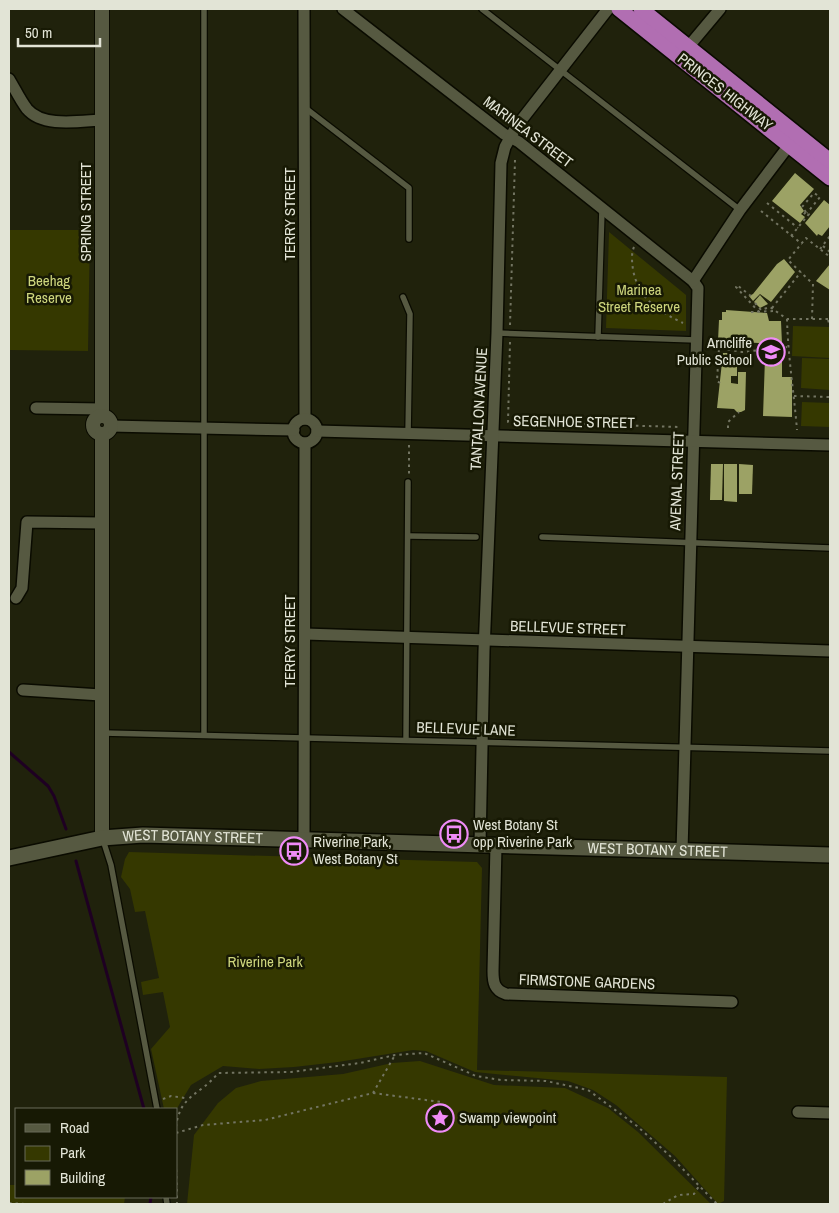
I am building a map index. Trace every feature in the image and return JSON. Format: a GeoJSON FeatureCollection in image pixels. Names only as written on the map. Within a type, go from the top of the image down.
{"type":"FeatureCollection","features":[{"type":"Feature","properties":{"kind":"highway","name":"PRINCES HIGHWAY"},"geometry":{"type":"LineString","coordinates":[[619,9],[790,144],[830,178]]}},
{"type":"Feature","properties":{"kind":"highway","name":"PRINCES HIGHWAY"},"geometry":{"type":"LineString","coordinates":[[641,9],[830,161]]}},
{"type":"Feature","properties":{"kind":"main road","name":"WEST BOTANY STREET"},"geometry":{"type":"LineString","coordinates":[[9,858],[102,838],[143,835],[830,855]]}},
{"type":"Feature","properties":{"kind":"street","name":"SPRING STREET"},"geometry":{"type":"LineString","coordinates":[[102,9],[104,421],[101,695],[102,838]]}},
{"type":"Feature","properties":{"kind":"street","name":"TERRY STREET"},"geometry":{"type":"LineString","coordinates":[[304,9],[305,419]]}},
{"type":"Feature","properties":{"kind":"street","name":"MARINEA STREET"},"geometry":{"type":"LineString","coordinates":[[343,9],[510,138],[519,142],[693,281]]}},
{"type":"Feature","properties":{"kind":"street","name":"TANTALLON AVENUE"},"geometry":{"type":"LineString","coordinates":[[480,845],[501,163],[510,138],[608,9]]}},
{"type":"Feature","properties":{"kind":"street"},"geometry":{"type":"LineString","coordinates":[[689,46],[720,9]]}},
{"type":"Feature","properties":{"kind":"street"},"geometry":{"type":"LineString","coordinates":[[9,79],[28,110],[39,118],[52,121],[102,120]]}},
{"type":"Feature","properties":{"kind":"street"},"geometry":{"type":"LineString","coordinates":[[693,281],[740,210],[790,144]]}},
{"type":"Feature","properties":{"kind":"street","name":"AVENAL STREET"},"geometry":{"type":"LineString","coordinates":[[682,851],[698,288],[693,281]]}},
{"type":"Feature","properties":{"kind":"street"},"geometry":{"type":"LineString","coordinates":[[36,408],[104,421],[204,428],[294,430]]}},
{"type":"Feature","properties":{"kind":"street"},"geometry":{"type":"LineString","coordinates":[[305,419],[314,423],[317,431],[312,440],[305,443],[296,438],[294,430],[297,422],[305,419]]}},
{"type":"Feature","properties":{"kind":"street","name":"SEGENHOE STREET"},"geometry":{"type":"LineString","coordinates":[[317,431],[830,445]]}},
{"type":"Feature","properties":{"kind":"street","name":"TERRY STREET"},"geometry":{"type":"LineString","coordinates":[[304,840],[305,443]]}},
{"type":"Feature","properties":{"kind":"street"},"geometry":{"type":"LineString","coordinates":[[16,598],[22,588],[27,522],[102,523]]}},
{"type":"Feature","properties":{"kind":"street","name":"BELLEVUE STREET"},"geometry":{"type":"LineString","coordinates":[[305,634],[830,651]]}},
{"type":"Feature","properties":{"kind":"street"},"geometry":{"type":"LineString","coordinates":[[23,690],[101,695]]}},
{"type":"Feature","properties":{"kind":"street","name":"FIRMSTONE GARDENS"},"geometry":{"type":"LineString","coordinates":[[496,846],[493,982],[499,992],[506,994],[732,1002]]}},
{"type":"Feature","properties":{"kind":"street"},"geometry":{"type":"LineString","coordinates":[[798,1112],[830,1113]]}},
{"type":"Feature","properties":{"kind":"lane"},"geometry":{"type":"LineString","coordinates":[[204,9],[204,735]]}},
{"type":"Feature","properties":{"kind":"lane"},"geometry":{"type":"LineString","coordinates":[[482,9],[740,210]]}},
{"type":"Feature","properties":{"kind":"lane"},"geometry":{"type":"LineString","coordinates":[[304,107],[409,188],[408,239]]}},
{"type":"Feature","properties":{"kind":"lane"},"geometry":{"type":"LineString","coordinates":[[598,337],[602,209]]}},
{"type":"Feature","properties":{"kind":"lane"},"geometry":{"type":"LineString","coordinates":[[403,297],[410,314],[408,434]]}},
{"type":"Feature","properties":{"kind":"lane"},"geometry":{"type":"LineString","coordinates":[[497,333],[696,340]]}},
{"type":"Feature","properties":{"kind":"lane"},"geometry":{"type":"LineString","coordinates":[[406,739],[408,482]]}},
{"type":"Feature","properties":{"kind":"lane"},"geometry":{"type":"LineString","coordinates":[[408,536],[476,537]]}},
{"type":"Feature","properties":{"kind":"lane"},"geometry":{"type":"LineString","coordinates":[[542,538],[830,548]]}},
{"type":"Feature","properties":{"kind":"lane","name":"BELLEVUE LANE"},"geometry":{"type":"LineString","coordinates":[[101,733],[406,739],[684,749],[830,751]]}},
{"type":"Feature","properties":{"kind":"lane"},"geometry":{"type":"LineString","coordinates":[[102,838],[112,865],[157,1108]]}},
{"type":"Feature","properties":{"kind":"path"},"geometry":{"type":"LineString","coordinates":[[791,236],[809,214],[807,212],[802,207],[814,192],[820,198],[807,212],[803,216]]}},
{"type":"Feature","properties":{"kind":"path"},"geometry":{"type":"LineString","coordinates":[[767,203],[798,228]]}},
{"type":"Feature","properties":{"kind":"path"},"geometry":{"type":"LineString","coordinates":[[761,211],[802,244]]}},
{"type":"Feature","properties":{"kind":"path"},"geometry":{"type":"LineString","coordinates":[[820,249],[830,236]]}},
{"type":"Feature","properties":{"kind":"path"},"geometry":{"type":"LineString","coordinates":[[638,237],[632,251],[632,262],[640,292],[657,309],[682,323]]}},
{"type":"Feature","properties":{"kind":"path"},"geometry":{"type":"LineString","coordinates":[[812,319],[813,284],[788,260],[806,238],[830,257]]}},
{"type":"Feature","properties":{"kind":"path"},"geometry":{"type":"LineString","coordinates":[[823,246],[830,252]]}},
{"type":"Feature","properties":{"kind":"path"},"geometry":{"type":"LineString","coordinates":[[755,303],[761,310],[772,308],[801,272]]}},
{"type":"Feature","properties":{"kind":"path"},"geometry":{"type":"LineString","coordinates":[[751,296],[736,286],[759,312]]}},
{"type":"Feature","properties":{"kind":"path"},"geometry":{"type":"LineString","coordinates":[[772,308],[787,319],[829,320],[830,326]]}},
{"type":"Feature","properties":{"kind":"path"},"geometry":{"type":"LineString","coordinates":[[751,312],[775,311]]}},
{"type":"Feature","properties":{"kind":"path"},"geometry":{"type":"LineString","coordinates":[[787,319],[787,346],[792,373],[797,430]]}},
{"type":"Feature","properties":{"kind":"path"},"geometry":{"type":"LineString","coordinates":[[720,383],[717,381],[719,348],[742,352],[787,346]]}},
{"type":"Feature","properties":{"kind":"path"},"geometry":{"type":"LineString","coordinates":[[794,396],[830,397]]}},
{"type":"Feature","properties":{"kind":"path"},"geometry":{"type":"LineString","coordinates":[[728,428],[728,422],[739,412]]}},
{"type":"Feature","properties":{"kind":"path"},"geometry":{"type":"LineString","coordinates":[[410,456],[410,466]]}},
{"type":"Feature","properties":{"kind":"path"},"geometry":{"type":"LineString","coordinates":[[157,1102],[171,1096],[186,1098],[199,1092],[218,1073],[291,1072],[424,1053],[476,1076],[501,1080],[546,1081],[588,1090],[607,1102],[637,1126],[717,1204]]}},
{"type":"Feature","properties":{"kind":"path"},"geometry":{"type":"LineString","coordinates":[[372,1093],[395,1056]]}},
{"type":"Feature","properties":{"kind":"path"},"geometry":{"type":"LineString","coordinates":[[178,1132],[202,1125],[265,1120],[372,1093],[441,1102],[439,1120]]}},
{"type":"Feature","properties":{"kind":"path"},"geometry":{"type":"LineString","coordinates":[[178,1114],[186,1098]]}},
{"type":"Feature","properties":{"kind":"path"},"geometry":{"type":"LineString","coordinates":[[663,1204],[678,1195],[694,1194],[699,1186]]}},
{"type":"Feature","properties":{"kind":"path"},"geometry":{"type":"LineString","coordinates":[[9,1203],[25,1204]]}},
{"type":"Feature","properties":{"kind":"green space","name":"Beehag Reserve"},"geometry":{"type":"Polygon","coordinates":[[[9,230],[90,230],[88,351],[9,350],[9,230]]]}},
{"type":"Feature","properties":{"kind":"green space","name":"Marinea Street Reserve"},"geometry":{"type":"Polygon","coordinates":[[[609,232],[686,295],[686,331],[606,328],[609,232]]]}},
{"type":"Feature","properties":{"kind":"green space"},"geometry":{"type":"Polygon","coordinates":[[[793,326],[830,327],[830,358],[792,356],[793,326]]]}},
{"type":"Feature","properties":{"kind":"green space"},"geometry":{"type":"Polygon","coordinates":[[[802,358],[830,359],[830,390],[801,388],[802,358]]]}},
{"type":"Feature","properties":{"kind":"green space"},"geometry":{"type":"Polygon","coordinates":[[[802,402],[830,403],[830,427],[801,426],[802,402]]]}},
{"type":"Feature","properties":{"kind":"green space","name":"Riverine Park"},"geometry":{"type":"Polygon","coordinates":[[[129,852],[477,862],[482,868],[477,1070],[727,1077],[724,1201],[718,1204],[675,1156],[616,1105],[593,1090],[568,1081],[475,1072],[426,1051],[413,1050],[294,1067],[259,1069],[223,1066],[191,1085],[177,1108],[164,1108],[151,1049],[170,1027],[163,992],[143,995],[141,982],[159,978],[145,911],[135,912],[130,889],[121,877],[125,859],[129,852]]]}},
{"type":"Feature","properties":{"kind":"green space"},"geometry":{"type":"Polygon","coordinates":[[[420,1061],[494,1085],[565,1088],[608,1108],[638,1132],[711,1204],[187,1204],[194,1135],[218,1103],[236,1088],[261,1081],[343,1074],[392,1063],[420,1061]]]}},
{"type":"Feature","properties":{"kind":"green space"},"geometry":{"type":"Polygon","coordinates":[[[9,1185],[15,1185],[15,1198],[125,1198],[124,1204],[9,1204],[9,1185]]]}},
{"type":"Feature","properties":{"kind":"building"},"geometry":{"type":"Polygon","coordinates":[[[795,173],[814,189],[800,205],[804,211],[801,214],[805,217],[800,223],[772,201],[795,173]]]}},
{"type":"Feature","properties":{"kind":"building"},"geometry":{"type":"Polygon","coordinates":[[[824,200],[830,205],[830,226],[822,236],[818,234],[817,236],[805,223],[824,200]]]}},
{"type":"Feature","properties":{"kind":"building"},"geometry":{"type":"Polygon","coordinates":[[[784,259],[795,272],[771,302],[760,294],[753,301],[749,296],[753,294],[777,264],[784,259]]]}},
{"type":"Feature","properties":{"kind":"building"},"geometry":{"type":"Polygon","coordinates":[[[830,264],[830,290],[816,281],[830,264]]]}},
{"type":"Feature","properties":{"kind":"building"},"geometry":{"type":"Polygon","coordinates":[[[760,295],[768,304],[760,308],[754,302],[760,295]]]}},
{"type":"Feature","properties":{"kind":"building"},"geometry":{"type":"Polygon","coordinates":[[[726,310],[767,313],[769,321],[781,321],[782,344],[718,341],[719,320],[722,320],[722,312],[726,312],[726,310]]]}},
{"type":"Feature","properties":{"kind":"building"},"geometry":{"type":"Polygon","coordinates":[[[723,353],[732,353],[731,364],[737,364],[737,376],[731,376],[731,383],[738,384],[738,372],[746,372],[745,410],[741,412],[737,412],[734,409],[717,408],[723,353]]]}},
{"type":"Feature","properties":{"kind":"building"},"geometry":{"type":"Polygon","coordinates":[[[765,358],[782,359],[782,377],[792,377],[792,417],[763,416],[765,358]]]}},
{"type":"Feature","properties":{"kind":"building"},"geometry":{"type":"Polygon","coordinates":[[[711,464],[723,464],[722,500],[710,500],[711,464]]]}},
{"type":"Feature","properties":{"kind":"building"},"geometry":{"type":"Polygon","coordinates":[[[724,464],[737,464],[737,502],[724,501],[724,464]]]}},
{"type":"Feature","properties":{"kind":"building"},"geometry":{"type":"Polygon","coordinates":[[[739,464],[753,465],[752,494],[739,494],[739,464]]]}},
{"type":"Feature","properties":{"kind":"waterway"},"geometry":{"type":"LineString","coordinates":[[9,752],[48,786],[54,796],[66,829]]}},
{"type":"Feature","properties":{"kind":"waterway"},"geometry":{"type":"LineString","coordinates":[[76,861],[144,1108]]}},
{"type":"Feature","properties":{"kind":"waterway"},"geometry":{"type":"LineString","coordinates":[[150,1204],[151,1198]]}},
{"type":"Feature","properties":{"kind":"place","name":"Arncliffe Public School"},"geometry":{"type":"Point","coordinates":[771,352]}},
{"type":"Feature","properties":{"kind":"place","name":"West Botany St opp Riverine Park"},"geometry":{"type":"Point","coordinates":[454,834]}},
{"type":"Feature","properties":{"kind":"place","name":"Riverine Park, West Botany St"},"geometry":{"type":"Point","coordinates":[294,851]}},
{"type":"Feature","properties":{"kind":"place","name":"Swamp viewpoint"},"geometry":{"type":"Point","coordinates":[440,1118]}}]}
